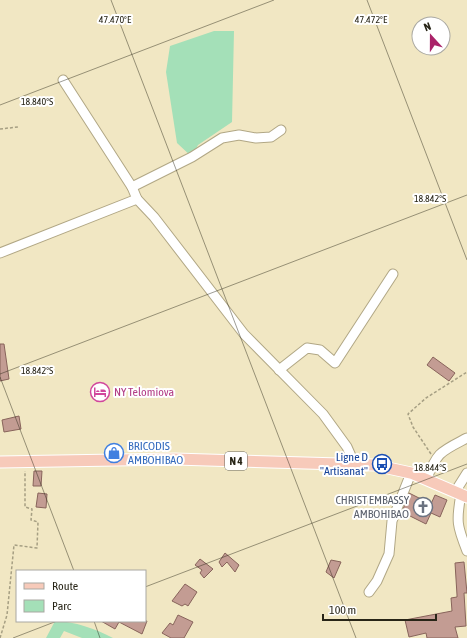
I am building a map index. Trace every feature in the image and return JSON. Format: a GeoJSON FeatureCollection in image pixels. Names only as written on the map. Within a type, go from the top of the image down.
{"type":"FeatureCollection","features":[{"type":"Feature","properties":{"kind":"main road","name":"N 4"},"geometry":{"type":"LineString","coordinates":[[0,462],[175,459],[388,467],[411,473],[461,494]]}},
{"type":"Feature","properties":{"kind":"street"},"geometry":{"type":"LineString","coordinates":[[63,80],[132,187],[137,200],[154,217],[244,334],[323,414],[347,447],[355,465]]}},
{"type":"Feature","properties":{"kind":"street"},"geometry":{"type":"LineString","coordinates":[[132,187],[192,157],[222,138],[239,135],[256,138],[271,137],[281,130]]}},
{"type":"Feature","properties":{"kind":"street"},"geometry":{"type":"LineString","coordinates":[[0,253],[137,200]]}},
{"type":"Feature","properties":{"kind":"street"},"geometry":{"type":"LineString","coordinates":[[279,370],[307,348],[320,350],[335,363],[392,274]]}},
{"type":"Feature","properties":{"kind":"street"},"geometry":{"type":"LineString","coordinates":[[426,480],[435,458],[443,451],[467,438]]}},
{"type":"Feature","properties":{"kind":"street"},"geometry":{"type":"LineString","coordinates":[[369,592],[377,581],[389,554],[392,521],[411,473]]}},
{"type":"Feature","properties":{"kind":"street"},"geometry":{"type":"LineString","coordinates":[[467,473],[456,518],[457,527],[467,551]]}},
{"type":"Feature","properties":{"kind":"path"},"geometry":{"type":"LineString","coordinates":[[0,129],[18,127]]}},
{"type":"Feature","properties":{"kind":"path"},"geometry":{"type":"LineString","coordinates":[[435,458],[413,427],[408,414],[412,408],[431,394],[467,372]]}},
{"type":"Feature","properties":{"kind":"path"},"geometry":{"type":"LineString","coordinates":[[0,638],[7,615],[14,545],[37,548],[38,522],[31,520],[32,510],[25,507],[25,462]]}},
{"type":"Feature","properties":{"kind":"green space"},"geometry":{"type":"Polygon","coordinates":[[[214,31],[234,31],[232,122],[198,145],[192,157],[177,143],[166,72],[170,46],[214,31]]]}},
{"type":"Feature","properties":{"kind":"green space"},"geometry":{"type":"Polygon","coordinates":[[[54,622],[70,622],[85,626],[113,638],[82,638],[64,631],[60,638],[46,638],[54,622]]]}},
{"type":"Feature","properties":{"kind":"building"},"geometry":{"type":"Polygon","coordinates":[[[0,344],[4,344],[9,379],[0,381],[0,344]]]}},
{"type":"Feature","properties":{"kind":"building"},"geometry":{"type":"Polygon","coordinates":[[[433,357],[455,373],[449,381],[427,365],[433,357]]]}},
{"type":"Feature","properties":{"kind":"building"},"geometry":{"type":"Polygon","coordinates":[[[19,416],[21,429],[4,432],[2,420],[19,416]]]}},
{"type":"Feature","properties":{"kind":"building"},"geometry":{"type":"Polygon","coordinates":[[[34,471],[42,471],[41,486],[33,486],[34,471]]]}},
{"type":"Feature","properties":{"kind":"building"},"geometry":{"type":"Polygon","coordinates":[[[38,493],[47,494],[46,508],[36,507],[38,493]]]}},
{"type":"Feature","properties":{"kind":"building"},"geometry":{"type":"Polygon","coordinates":[[[409,493],[431,504],[435,495],[447,500],[440,517],[431,513],[426,524],[402,512],[409,493]]]}},
{"type":"Feature","properties":{"kind":"building"},"geometry":{"type":"Polygon","coordinates":[[[225,553],[239,565],[235,572],[227,562],[222,567],[219,562],[225,553]]]}},
{"type":"Feature","properties":{"kind":"building"},"geometry":{"type":"Polygon","coordinates":[[[200,559],[213,569],[204,578],[200,573],[202,570],[195,565],[200,559]]]}},
{"type":"Feature","properties":{"kind":"building"},"geometry":{"type":"Polygon","coordinates":[[[331,560],[341,562],[334,578],[326,572],[331,560]]]}},
{"type":"Feature","properties":{"kind":"building"},"geometry":{"type":"Polygon","coordinates":[[[464,562],[467,593],[464,593],[466,626],[455,627],[458,638],[427,638],[426,633],[409,637],[405,620],[452,611],[451,598],[457,597],[455,563],[464,562]]]}},
{"type":"Feature","properties":{"kind":"building"},"geometry":{"type":"Polygon","coordinates":[[[185,584],[197,592],[188,606],[185,604],[182,606],[172,601],[185,584]]]}},
{"type":"Feature","properties":{"kind":"building"},"geometry":{"type":"Polygon","coordinates":[[[178,615],[193,622],[184,638],[171,638],[162,633],[170,623],[173,625],[178,615]]]}},
{"type":"Feature","properties":{"kind":"building"},"geometry":{"type":"Polygon","coordinates":[[[147,621],[142,634],[119,622],[147,621]]]}},
{"type":"Feature","properties":{"kind":"building"},"geometry":{"type":"Polygon","coordinates":[[[103,622],[119,622],[115,629],[103,622]]]}},
{"type":"Feature","properties":{"kind":"place","name":"NY Telomiova"},"geometry":{"type":"Point","coordinates":[100,392]}},
{"type":"Feature","properties":{"kind":"place","name":"BRICODIS AMBOHIBAO"},"geometry":{"type":"Point","coordinates":[114,453]}},
{"type":"Feature","properties":{"kind":"place","name":"Ligne D \"Artisanat\""},"geometry":{"type":"Point","coordinates":[382,464]}},
{"type":"Feature","properties":{"kind":"place","name":"CHRIST EMBASSY AMBOHIBAO"},"geometry":{"type":"Point","coordinates":[423,507]}}]}
